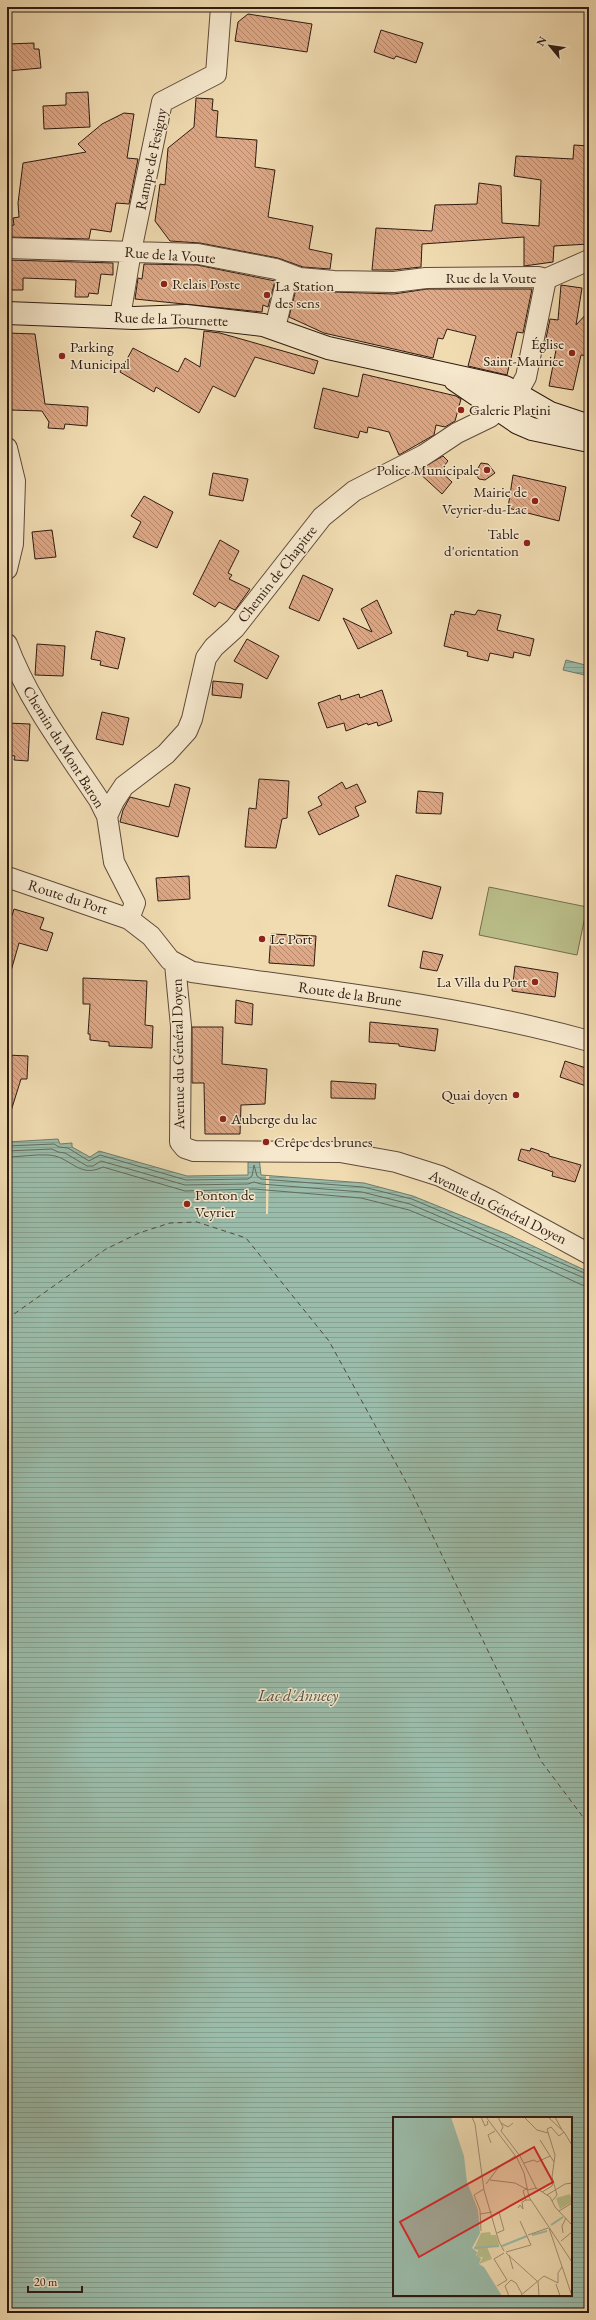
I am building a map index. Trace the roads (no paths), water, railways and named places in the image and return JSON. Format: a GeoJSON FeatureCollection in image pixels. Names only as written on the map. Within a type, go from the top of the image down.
{"type":"FeatureCollection","features":[{"type":"Feature","properties":{"kind":"main road","name":"Rue de la Tournette"},"geometry":{"type":"LineString","coordinates":[[7,313],[41,313],[120,317],[158,316],[215,318],[275,328],[328,348],[505,387],[550,413],[589,426]]}},
{"type":"Feature","properties":{"kind":"main road","name":"Rue de la Tournette"},"geometry":{"type":"LineString","coordinates":[[447,375],[473,391],[499,412],[518,424],[532,429],[589,441]]}},
{"type":"Feature","properties":{"kind":"street","name":"Rampe de Fesigny"},"geometry":{"type":"LineString","coordinates":[[120,317],[131,251],[162,102],[216,74],[221,7]]}},
{"type":"Feature","properties":{"kind":"street","name":"Rue de la Voute"},"geometry":{"type":"LineString","coordinates":[[7,248],[198,254],[276,269],[300,278],[334,281],[394,282],[426,278],[531,277],[546,279]]}},
{"type":"Feature","properties":{"kind":"street"},"geometry":{"type":"LineString","coordinates":[[546,279],[589,260]]}},
{"type":"Feature","properties":{"kind":"street"},"geometry":{"type":"LineString","coordinates":[[275,328],[288,274]]}},
{"type":"Feature","properties":{"kind":"street","name":"Chemin de Chapitre"},"geometry":{"type":"LineString","coordinates":[[107,816],[124,786],[166,754],[187,731],[192,719],[206,658],[214,647],[235,628],[322,517],[354,491],[404,466],[457,433],[499,412],[517,393],[526,377],[546,279]]}},
{"type":"Feature","properties":{"kind":"street"},"geometry":{"type":"LineString","coordinates":[[7,448],[15,481],[13,544],[7,569]]}},
{"type":"Feature","properties":{"kind":"street","name":"Chemin du Mont Baron"},"geometry":{"type":"LineString","coordinates":[[7,644],[15,666],[36,706],[99,800],[107,816],[114,862],[134,903],[129,918]]}},
{"type":"Feature","properties":{"kind":"street","name":"Route du Port"},"geometry":{"type":"LineString","coordinates":[[7,877],[129,918]]}},
{"type":"Feature","properties":{"kind":"street","name":"Route de la Brune"},"geometry":{"type":"LineString","coordinates":[[129,918],[143,928],[175,964],[192,972],[392,1000],[470,1013],[539,1028],[589,1042]]}},
{"type":"Feature","properties":{"kind":"street","name":"Avenue du Général Doyen"},"geometry":{"type":"LineString","coordinates":[[175,964],[181,1026],[180,1142],[185,1148],[194,1151],[340,1152],[396,1162],[440,1176],[478,1194],[589,1254]]}},
{"type":"Feature","properties":{"kind":"water"},"geometry":{"type":"Polygon","coordinates":[[[566,660],[589,666],[589,676],[563,670],[566,660]]]}},
{"type":"Feature","properties":{"kind":"water","name":"Lac d'Annecy"},"geometry":{"type":"Polygon","coordinates":[[[58,1139],[60,1144],[72,1143],[72,1147],[90,1157],[99,1151],[187,1176],[248,1175],[248,1157],[259,1157],[261,1175],[364,1183],[413,1196],[507,1234],[589,1272],[589,2313],[7,2313],[7,1142],[58,1139]]]}},
{"type":"Feature","properties":{"kind":"place","name":"Relais Poste"},"geometry":{"type":"Point","coordinates":[164,284]}},
{"type":"Feature","properties":{"kind":"place","name":"La Station des sens"},"geometry":{"type":"Point","coordinates":[267,295]}},
{"type":"Feature","properties":{"kind":"place","name":"Église Saint-Maurice"},"geometry":{"type":"Point","coordinates":[572,353]}},
{"type":"Feature","properties":{"kind":"place","name":"Parking Municipal"},"geometry":{"type":"Point","coordinates":[62,356]}},
{"type":"Feature","properties":{"kind":"place","name":"Galerie Platini"},"geometry":{"type":"Point","coordinates":[461,410]}},
{"type":"Feature","properties":{"kind":"place","name":"Police Municipale"},"geometry":{"type":"Point","coordinates":[487,470]}},
{"type":"Feature","properties":{"kind":"place","name":"Mairie de Veyrier-du-Lac"},"geometry":{"type":"Point","coordinates":[535,501]}},
{"type":"Feature","properties":{"kind":"place","name":"Table d'orientation"},"geometry":{"type":"Point","coordinates":[527,543]}},
{"type":"Feature","properties":{"kind":"place","name":"Le Port"},"geometry":{"type":"Point","coordinates":[262,939]}},
{"type":"Feature","properties":{"kind":"place","name":"La Villa du Port"},"geometry":{"type":"Point","coordinates":[535,982]}},
{"type":"Feature","properties":{"kind":"place","name":"Quai doyen"},"geometry":{"type":"Point","coordinates":[516,1095]}},
{"type":"Feature","properties":{"kind":"place","name":"Auberge du lac"},"geometry":{"type":"Point","coordinates":[223,1119]}},
{"type":"Feature","properties":{"kind":"place","name":"Crêpe des brunes"},"geometry":{"type":"Point","coordinates":[266,1142]}},
{"type":"Feature","properties":{"kind":"place","name":"Ponton de Veyrier"},"geometry":{"type":"Point","coordinates":[187,1204]}}]}
